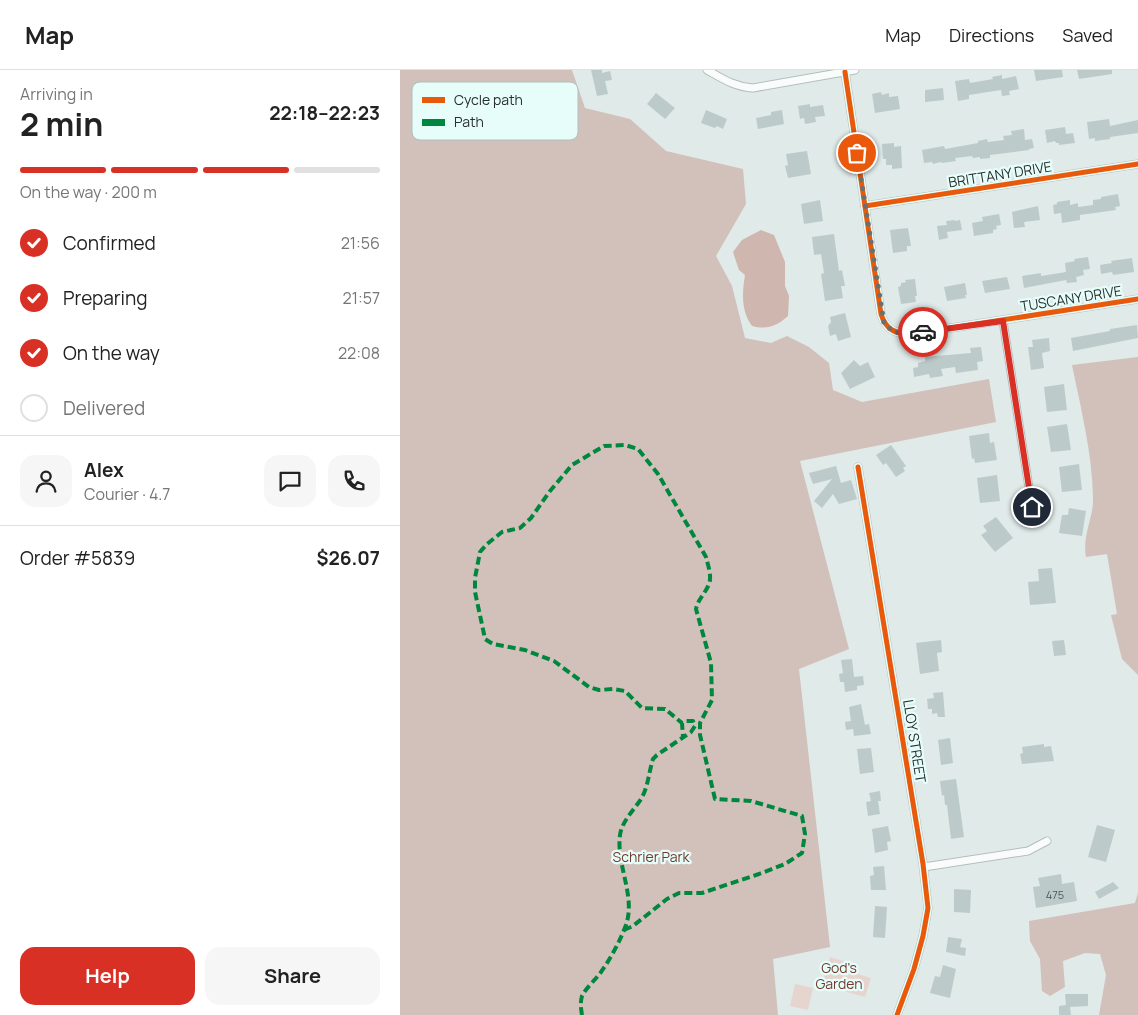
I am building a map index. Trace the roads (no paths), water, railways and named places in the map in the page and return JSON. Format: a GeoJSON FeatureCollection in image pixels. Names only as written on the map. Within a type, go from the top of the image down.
{"type":"FeatureCollection","features":[{"type":"Feature","properties":{"kind":"street"},"geometry":{"type":"LineString","coordinates":[[707,70],[740,87],[753,88],[855,70]]}},
{"type":"Feature","properties":{"kind":"street"},"geometry":{"type":"LineString","coordinates":[[845,72],[865,206]]}},
{"type":"Feature","properties":{"kind":"street","name":"BRITTANY DRIVE"},"geometry":{"type":"LineString","coordinates":[[865,206],[1138,164]]}},
{"type":"Feature","properties":{"kind":"street","name":"TUSCANY DRIVE"},"geometry":{"type":"LineString","coordinates":[[865,206],[881,314],[884,323],[890,330],[899,334],[912,334],[1003,321],[1138,299]]}},
{"type":"Feature","properties":{"kind":"street"},"geometry":{"type":"LineString","coordinates":[[1003,321],[1032,507]]}},
{"type":"Feature","properties":{"kind":"street","name":"LLOY STREET"},"geometry":{"type":"LineString","coordinates":[[858,467],[924,867],[928,908],[914,969],[897,1015]]}},
{"type":"Feature","properties":{"kind":"street"},"geometry":{"type":"LineString","coordinates":[[924,867],[1028,851],[1046,841]]}},
{"type":"Feature","properties":{"kind":"park label","name":"Schrier Park"},"geometry":{"type":"Point","coordinates":[651,856]}},
{"type":"Feature","properties":{"kind":"park label","name":"God's Garden"},"geometry":{"type":"Point","coordinates":[839,976]}}]}
